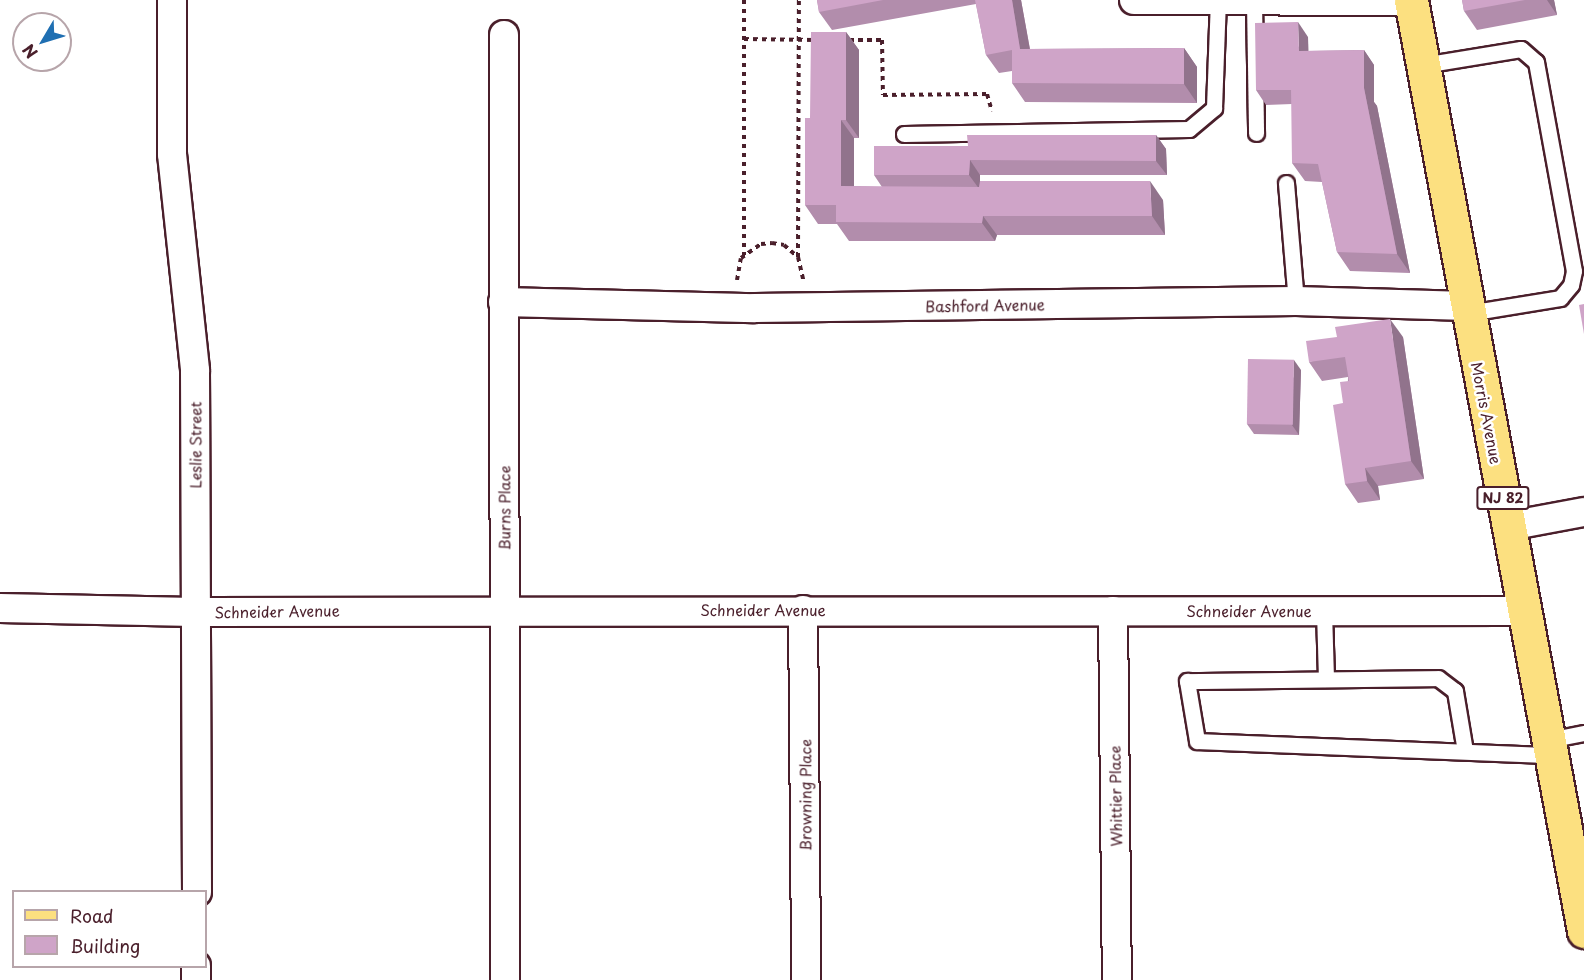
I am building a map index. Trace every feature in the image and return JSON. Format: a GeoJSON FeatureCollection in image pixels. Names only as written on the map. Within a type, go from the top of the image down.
{"type":"FeatureCollection","features":[{"type":"Feature","properties":{"kind":"main road","name":"Morris Avenue"},"geometry":{"type":"LineString","coordinates":[[1412,0],[1550,748],[1579,870],[1584,931]]}},
{"type":"Feature","properties":{"kind":"street","name":"Leslie Street"},"geometry":{"type":"LineString","coordinates":[[172,0],[172,154],[195,371],[196,890]]}},
{"type":"Feature","properties":{"kind":"street"},"geometry":{"type":"LineString","coordinates":[[1134,0],[1412,0]]}},
{"type":"Feature","properties":{"kind":"street","name":"Burns Place"},"geometry":{"type":"LineString","coordinates":[[504,35],[502,302],[505,980]]}},
{"type":"Feature","properties":{"kind":"street","name":"Bashford Avenue"},"geometry":{"type":"LineString","coordinates":[[502,302],[805,308],[1296,301],[1468,310]]}},
{"type":"Feature","properties":{"kind":"street"},"geometry":{"type":"LineString","coordinates":[[1509,526],[1584,512]]}},
{"type":"Feature","properties":{"kind":"street","name":"Schneider Avenue"},"geometry":{"type":"LineString","coordinates":[[0,609],[195,612],[504,609],[1525,611]]}},
{"type":"Feature","properties":{"kind":"street","name":"Browning Place"},"geometry":{"type":"LineString","coordinates":[[804,610],[806,980]]}},
{"type":"Feature","properties":{"kind":"street","name":"Whittier Place"},"geometry":{"type":"LineString","coordinates":[[1113,611],[1117,980]]}},
{"type":"Feature","properties":{"kind":"lane"},"geometry":{"type":"LineString","coordinates":[[1239,1],[1257,133]]}},
{"type":"Feature","properties":{"kind":"lane"},"geometry":{"type":"LineString","coordinates":[[904,134],[1188,129],[1214,108],[1239,1]]}},
{"type":"Feature","properties":{"kind":"lane"},"geometry":{"type":"LineString","coordinates":[[1423,65],[1521,49],[1528,52],[1536,62],[1564,213],[1574,271],[1568,293],[1560,297],[1468,310]]}},
{"type":"Feature","properties":{"kind":"lane"},"geometry":{"type":"LineString","coordinates":[[1286,183],[1296,301]]}},
{"type":"Feature","properties":{"kind":"lane"},"geometry":{"type":"LineString","coordinates":[[1324,611],[1326,679]]}},
{"type":"Feature","properties":{"kind":"lane"},"geometry":{"type":"LineString","coordinates":[[1465,751],[1455,691],[1438,678],[1187,681],[1197,741],[1465,751],[1550,748],[1584,734]]}},
{"type":"Feature","properties":{"kind":"path"},"geometry":{"type":"LineString","coordinates":[[739,308],[738,268],[744,255],[744,0]]}},
{"type":"Feature","properties":{"kind":"path"},"geometry":{"type":"LineString","coordinates":[[799,0],[798,257],[804,275],[805,308]]}},
{"type":"Feature","properties":{"kind":"path"},"geometry":{"type":"LineString","coordinates":[[744,39],[823,40]]}},
{"type":"Feature","properties":{"kind":"path"},"geometry":{"type":"LineString","coordinates":[[847,40],[882,40],[882,95],[987,94],[991,111],[1003,111]]}},
{"type":"Feature","properties":{"kind":"path"},"geometry":{"type":"LineString","coordinates":[[744,255],[761,244],[772,243],[784,245],[798,257]]}},
{"type":"Feature","properties":{"kind":"building"},"geometry":{"type":"Polygon","coordinates":[[[817,0],[883,0],[819,12],[817,0]]]}},
{"type":"Feature","properties":{"kind":"building"},"geometry":{"type":"Polygon","coordinates":[[[975,0],[1012,0],[1020,49],[1184,48],[1184,84],[1012,83],[1012,50],[986,55],[975,0]]]}},
{"type":"Feature","properties":{"kind":"building"},"geometry":{"type":"Polygon","coordinates":[[[1462,0],[1525,0],[1464,11],[1462,0]]]}},
{"type":"Feature","properties":{"kind":"building"},"geometry":{"type":"Polygon","coordinates":[[[1298,22],[1299,51],[1364,50],[1364,88],[1256,90],[1255,23],[1298,22]]]}},
{"type":"Feature","properties":{"kind":"building"},"geometry":{"type":"Polygon","coordinates":[[[811,32],[846,32],[846,120],[841,120],[841,186],[979,187],[980,181],[1150,181],[1152,216],[983,216],[982,223],[836,222],[836,205],[805,205],[805,118],[810,118],[811,32]]]}},
{"type":"Feature","properties":{"kind":"building"},"geometry":{"type":"Polygon","coordinates":[[[1291,88],[1364,88],[1397,254],[1337,252],[1318,164],[1292,163],[1291,88]]]}},
{"type":"Feature","properties":{"kind":"building"},"geometry":{"type":"Polygon","coordinates":[[[967,135],[1156,135],[1156,161],[970,160],[969,175],[874,175],[874,146],[968,146],[967,135]]]}},
{"type":"Feature","properties":{"kind":"building"},"geometry":{"type":"Polygon","coordinates":[[[1584,304],[1584,334],[1579,305],[1584,304]]]}},
{"type":"Feature","properties":{"kind":"building"},"geometry":{"type":"Polygon","coordinates":[[[1390,319],[1411,461],[1365,468],[1367,481],[1345,484],[1333,405],[1343,403],[1340,382],[1349,381],[1345,357],[1309,362],[1306,341],[1337,337],[1335,327],[1390,319]]]}},
{"type":"Feature","properties":{"kind":"building"},"geometry":{"type":"Polygon","coordinates":[[[1248,359],[1294,360],[1293,425],[1247,424],[1248,359]]]}}]}
